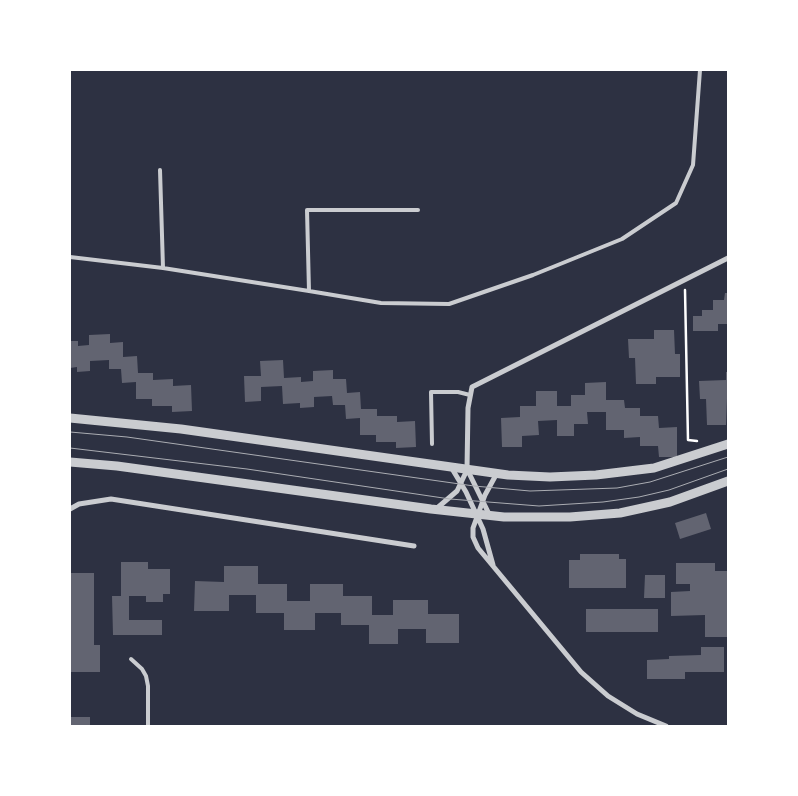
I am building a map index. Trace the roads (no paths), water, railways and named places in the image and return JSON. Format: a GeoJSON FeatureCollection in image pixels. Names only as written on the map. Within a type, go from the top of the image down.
{"type":"FeatureCollection","features":[{"type":"Feature","properties":{"kind":"street"},"geometry":{"type":"LineString","coordinates":[[435,510],[450,499],[462,484],[467,469],[470,395],[472,388],[478,383],[728,258]]}},
{"type":"Feature","properties":{"kind":"street"},"geometry":{"type":"LineString","coordinates":[[70,418],[181,428],[497,473],[558,477],[629,472],[692,457],[728,444]]}},
{"type":"Feature","properties":{"kind":"street"},"geometry":{"type":"LineString","coordinates":[[70,462],[117,466],[490,516],[570,517],[620,513],[670,502],[728,481]]}},
{"type":"Feature","properties":{"kind":"street"},"geometry":{"type":"LineString","coordinates":[[451,467],[462,484],[477,515],[487,539],[494,566]]}},
{"type":"Feature","properties":{"kind":"street"},"geometry":{"type":"LineString","coordinates":[[467,469],[490,516]]}},
{"type":"Feature","properties":{"kind":"street"},"geometry":{"type":"LineString","coordinates":[[497,473],[477,515],[473,532],[474,542],[581,672],[608,696],[637,714],[666,726]]}},
{"type":"Feature","properties":{"kind":"street"},"geometry":{"type":"LineString","coordinates":[[70,509],[79,504],[110,500],[414,546]]}},
{"type":"Feature","properties":{"kind":"lane"},"geometry":{"type":"LineString","coordinates":[[70,257],[163,268],[381,303],[449,304],[533,275],[622,239],[676,203],[693,165],[700,70]]}},
{"type":"Feature","properties":{"kind":"lane"},"geometry":{"type":"LineString","coordinates":[[160,170],[163,268]]}},
{"type":"Feature","properties":{"kind":"lane"},"geometry":{"type":"LineString","coordinates":[[309,291],[307,210],[418,210]]}},
{"type":"Feature","properties":{"kind":"lane"},"geometry":{"type":"LineString","coordinates":[[432,444],[431,392],[458,392],[470,395]]}},
{"type":"Feature","properties":{"kind":"lane"},"geometry":{"type":"LineString","coordinates":[[131,659],[146,676],[148,686],[148,726]]}},
{"type":"Feature","properties":{"kind":"tram line"},"geometry":{"type":"LineString","coordinates":[[70,432],[127,437],[474,486],[530,491],[617,488],[650,482],[728,457]]}},
{"type":"Feature","properties":{"kind":"tram line"},"geometry":{"type":"LineString","coordinates":[[70,448],[247,469],[450,499],[539,506],[603,502],[639,497],[669,490],[728,469]]}}]}
